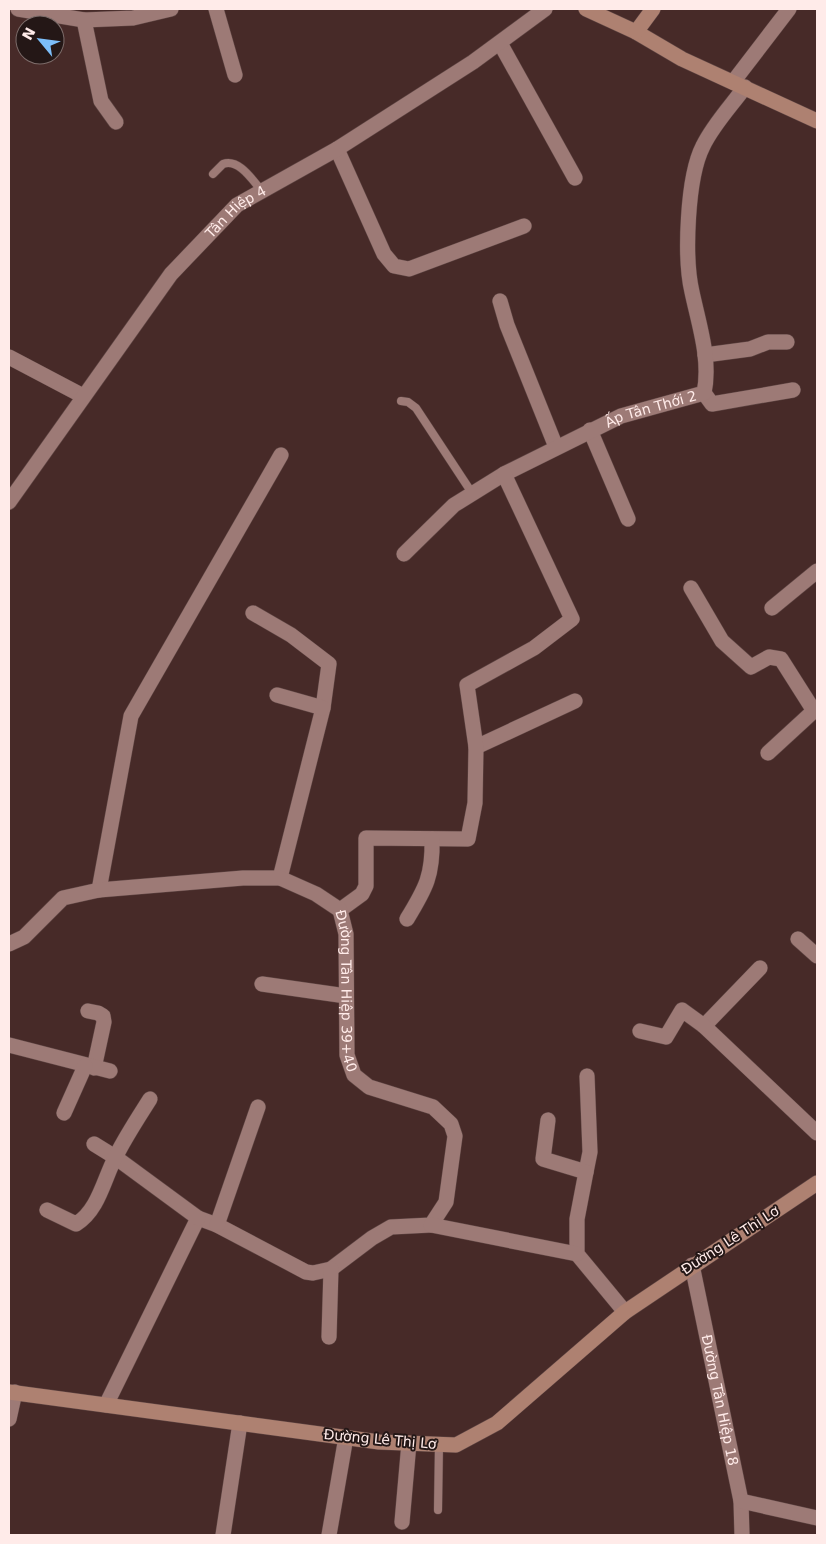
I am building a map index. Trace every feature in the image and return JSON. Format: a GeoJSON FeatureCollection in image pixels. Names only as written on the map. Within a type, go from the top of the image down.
{"type":"FeatureCollection","features":[{"type":"Feature","properties":{"kind":"street"},"geometry":{"type":"LineString","coordinates":[[18,9],[84,20],[105,14],[133,18],[165,9]]}},
{"type":"Feature","properties":{"kind":"street"},"geometry":{"type":"LineString","coordinates":[[216,9],[236,75]]}},
{"type":"Feature","properties":{"kind":"street","name":"Tân Hiệp 4"},"geometry":{"type":"LineString","coordinates":[[9,502],[171,274],[237,205],[337,148],[500,43],[545,9]]}},
{"type":"Feature","properties":{"kind":"street"},"geometry":{"type":"LineString","coordinates":[[586,9],[636,32],[682,59],[817,121]]}},
{"type":"Feature","properties":{"kind":"street"},"geometry":{"type":"LineString","coordinates":[[636,32],[653,9]]}},
{"type":"Feature","properties":{"kind":"street","name":"Ấp Tân Thới 2"},"geometry":{"type":"LineString","coordinates":[[404,554],[454,504],[504,474],[621,416],[704,393],[706,355],[687,273],[691,186],[702,146],[739,84],[789,9]]}},
{"type":"Feature","properties":{"kind":"street"},"geometry":{"type":"LineString","coordinates":[[84,20],[101,101],[116,122]]}},
{"type":"Feature","properties":{"kind":"street"},"geometry":{"type":"LineString","coordinates":[[500,43],[575,178]]}},
{"type":"Feature","properties":{"kind":"street"},"geometry":{"type":"LineString","coordinates":[[337,148],[384,254],[394,266],[409,270],[524,226]]}},
{"type":"Feature","properties":{"kind":"street"},"geometry":{"type":"LineString","coordinates":[[500,301],[507,325],[556,448]]}},
{"type":"Feature","properties":{"kind":"street"},"geometry":{"type":"LineString","coordinates":[[706,355],[750,349],[768,342],[787,342]]}},
{"type":"Feature","properties":{"kind":"street"},"geometry":{"type":"LineString","coordinates":[[9,357],[83,396]]}},
{"type":"Feature","properties":{"kind":"street"},"geometry":{"type":"LineString","coordinates":[[704,393],[712,404],[793,390]]}},
{"type":"Feature","properties":{"kind":"street"},"geometry":{"type":"LineString","coordinates":[[590,430],[628,520]]}},
{"type":"Feature","properties":{"kind":"street"},"geometry":{"type":"LineString","coordinates":[[99,890],[131,716],[281,455]]}},
{"type":"Feature","properties":{"kind":"street"},"geometry":{"type":"LineString","coordinates":[[340,910],[362,894],[366,886],[366,838],[468,839],[475,803],[476,747],[467,684],[534,648],[572,619],[504,474]]}},
{"type":"Feature","properties":{"kind":"street"},"geometry":{"type":"LineString","coordinates":[[772,608],[817,571]]}},
{"type":"Feature","properties":{"kind":"street"},"geometry":{"type":"LineString","coordinates":[[691,588],[729,648],[751,667],[769,657],[781,659],[816,710],[768,753]]}},
{"type":"Feature","properties":{"kind":"street"},"geometry":{"type":"LineString","coordinates":[[253,613],[291,635],[329,664],[323,708],[280,878]]}},
{"type":"Feature","properties":{"kind":"street"},"geometry":{"type":"LineString","coordinates":[[277,695],[323,708]]}},
{"type":"Feature","properties":{"kind":"street"},"geometry":{"type":"LineString","coordinates":[[476,747],[575,701]]}},
{"type":"Feature","properties":{"kind":"street"},"geometry":{"type":"LineString","coordinates":[[407,919],[426,888],[433,860],[432,838]]}},
{"type":"Feature","properties":{"kind":"street","name":"Đường Tân Hiệp 39+40"},"geometry":{"type":"LineString","coordinates":[[9,944],[24,938],[63,898],[99,890],[243,878],[280,878],[316,894],[340,910],[346,934],[347,1055],[354,1075],[369,1087],[433,1107],[451,1124],[455,1136],[446,1202],[431,1225]]}},
{"type":"Feature","properties":{"kind":"street"},"geometry":{"type":"LineString","coordinates":[[798,939],[817,956]]}},
{"type":"Feature","properties":{"kind":"street"},"geometry":{"type":"LineString","coordinates":[[704,1026],[760,968]]}},
{"type":"Feature","properties":{"kind":"street"},"geometry":{"type":"LineString","coordinates":[[262,984],[346,996]]}},
{"type":"Feature","properties":{"kind":"street"},"geometry":{"type":"LineString","coordinates":[[640,1032],[666,1037],[682,1010],[704,1026],[817,1133]]}},
{"type":"Feature","properties":{"kind":"street"},"geometry":{"type":"LineString","coordinates":[[64,1113],[89,1067],[104,1022],[103,1016],[98,1013],[88,1012]]}},
{"type":"Feature","properties":{"kind":"street"},"geometry":{"type":"LineString","coordinates":[[9,1045],[110,1071]]}},
{"type":"Feature","properties":{"kind":"street"},"geometry":{"type":"LineString","coordinates":[[577,1254],[577,1219],[590,1152],[586,1076]]}},
{"type":"Feature","properties":{"kind":"street"},"geometry":{"type":"LineString","coordinates":[[47,1210],[76,1224],[86,1218],[101,1192],[115,1157],[150,1099]]}},
{"type":"Feature","properties":{"kind":"street"},"geometry":{"type":"LineString","coordinates":[[217,1225],[258,1107]]}},
{"type":"Feature","properties":{"kind":"street"},"geometry":{"type":"LineString","coordinates":[[548,1120],[543,1159],[586,1172]]}},
{"type":"Feature","properties":{"kind":"street"},"geometry":{"type":"LineString","coordinates":[[94,1144],[115,1157],[198,1218],[217,1225],[306,1272],[331,1269],[372,1238],[391,1227],[431,1225],[577,1254],[625,1312]]}},
{"type":"Feature","properties":{"kind":"street","name":"Đường Lê Thị Lơ"},"geometry":{"type":"LineString","coordinates":[[12,1392],[346,1438],[409,1443],[456,1444],[497,1423],[625,1312],[692,1265],[817,1183]]}},
{"type":"Feature","properties":{"kind":"street"},"geometry":{"type":"LineString","coordinates":[[106,1406],[198,1218]]}},
{"type":"Feature","properties":{"kind":"street","name":"Đường Tân Hiệp 18"},"geometry":{"type":"LineString","coordinates":[[692,1265],[741,1501],[742,1535]]}},
{"type":"Feature","properties":{"kind":"street"},"geometry":{"type":"LineString","coordinates":[[329,1337],[331,1269]]}},
{"type":"Feature","properties":{"kind":"street"},"geometry":{"type":"LineString","coordinates":[[9,1419],[12,1392]]}},
{"type":"Feature","properties":{"kind":"street"},"geometry":{"type":"LineString","coordinates":[[223,1535],[240,1424]]}},
{"type":"Feature","properties":{"kind":"street"},"geometry":{"type":"LineString","coordinates":[[329,1535],[346,1438]]}},
{"type":"Feature","properties":{"kind":"street"},"geometry":{"type":"LineString","coordinates":[[402,1522],[409,1443]]}},
{"type":"Feature","properties":{"kind":"street"},"geometry":{"type":"LineString","coordinates":[[741,1501],[817,1518]]}},
{"type":"Feature","properties":{"kind":"lane"},"geometry":{"type":"LineString","coordinates":[[213,174],[223,164],[233,163],[244,171],[262,191]]}},
{"type":"Feature","properties":{"kind":"lane"},"geometry":{"type":"LineString","coordinates":[[401,401],[408,402],[416,408],[472,493]]}},
{"type":"Feature","properties":{"kind":"lane"},"geometry":{"type":"LineString","coordinates":[[438,1510],[439,1444]]}}]}
